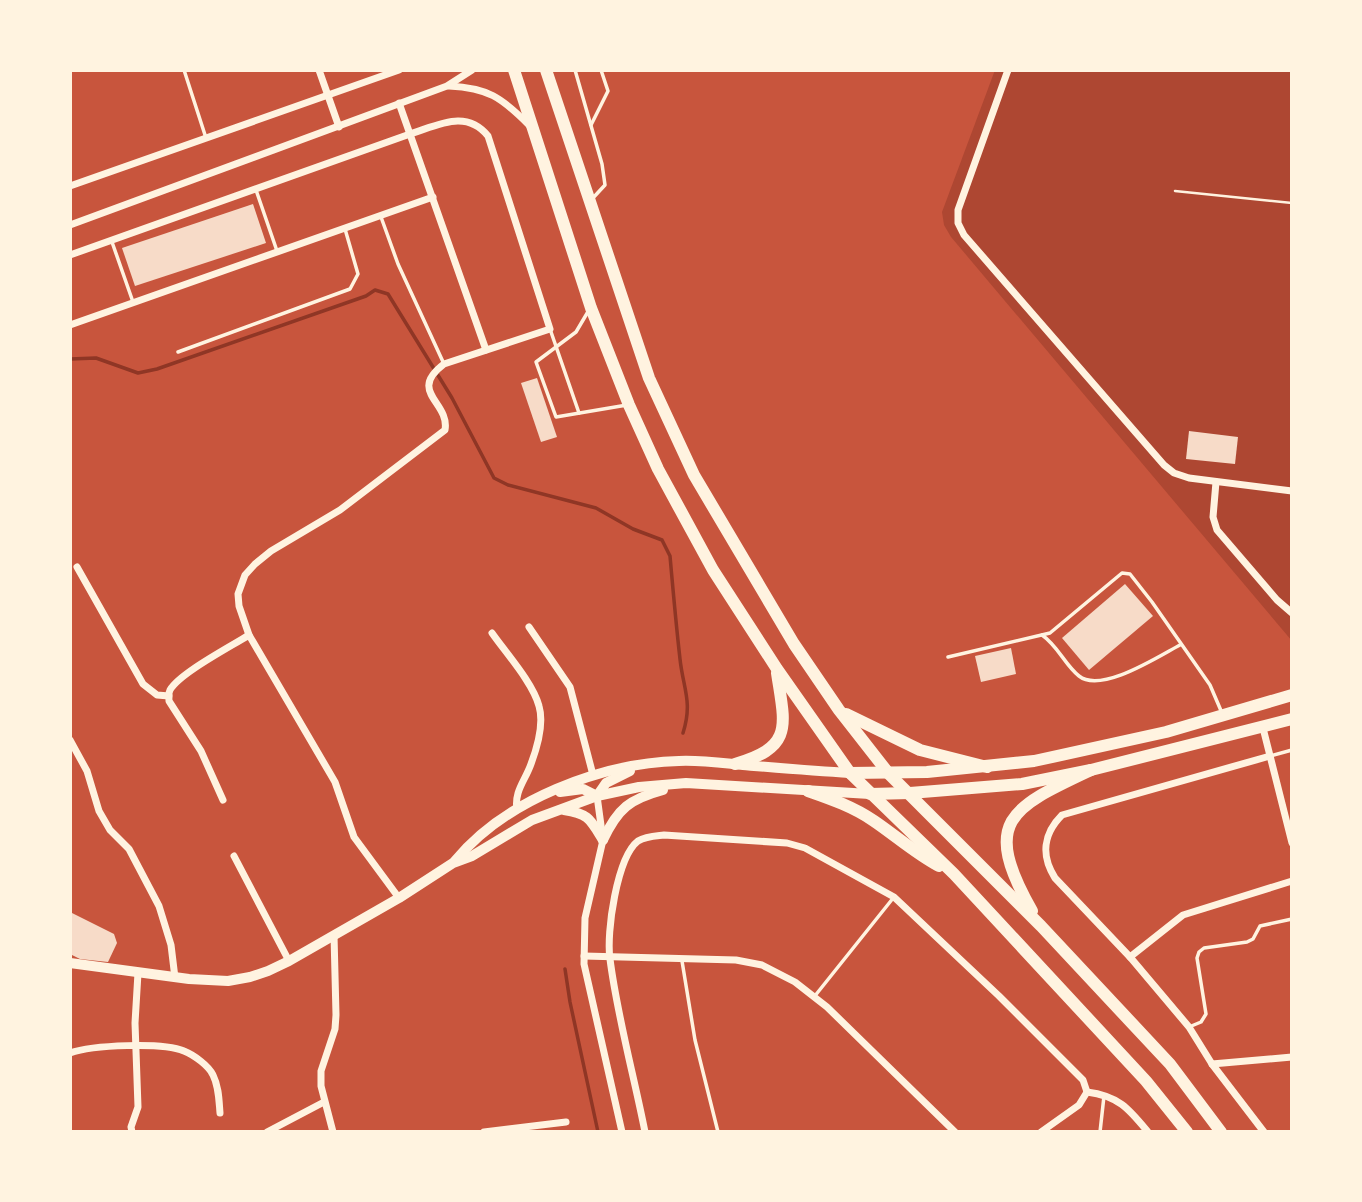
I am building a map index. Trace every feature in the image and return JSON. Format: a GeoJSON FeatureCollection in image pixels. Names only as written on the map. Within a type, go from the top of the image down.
{"type":"FeatureCollection","features":[{"type":"Feature","properties":{"kind":"main road"},"geometry":{"type":"LineString","coordinates":[[514,70],[591,308],[629,405],[658,469],[713,570],[777,669],[850,773],[954,874],[1146,1081],[1187,1132]]}},
{"type":"Feature","properties":{"kind":"main road"},"geometry":{"type":"LineString","coordinates":[[546,70],[649,379],[677,441],[747,567],[794,644],[839,710],[890,774],[1041,926],[1170,1064],[1221,1132]]}},
{"type":"Feature","properties":{"kind":"main road"},"geometry":{"type":"LineString","coordinates":[[735,764],[760,757],[778,741],[783,730],[777,669]]}},
{"type":"Feature","properties":{"kind":"main road"},"geometry":{"type":"LineString","coordinates":[[453,863],[466,848],[517,810],[545,794],[615,768],[681,761],[890,774],[987,767],[1034,761],[1166,732],[1292,695]]}},
{"type":"Feature","properties":{"kind":"main road"},"geometry":{"type":"LineString","coordinates":[[839,710],[920,750],[987,767]]}},
{"type":"Feature","properties":{"kind":"main road"},"geometry":{"type":"LineString","coordinates":[[1200,721],[1252,712],[1260,719],[1263,728]]}},
{"type":"Feature","properties":{"kind":"main road"},"geometry":{"type":"LineString","coordinates":[[70,962],[175,978],[228,981],[268,971],[532,820],[597,796],[639,787],[686,783],[870,794],[1022,784],[1091,770],[1292,719]]}},
{"type":"Feature","properties":{"kind":"main road"},"geometry":{"type":"LineString","coordinates":[[597,796],[606,783],[649,763]]}},
{"type":"Feature","properties":{"kind":"main road"},"geometry":{"type":"LineString","coordinates":[[1041,926],[1011,869],[1007,848],[1010,825],[1025,804],[1039,794],[1091,770]]}},
{"type":"Feature","properties":{"kind":"main road"},"geometry":{"type":"LineString","coordinates":[[560,809],[582,813],[590,819],[603,839],[618,813],[631,802],[686,783]]}},
{"type":"Feature","properties":{"kind":"main road"},"geometry":{"type":"LineString","coordinates":[[545,794],[583,789],[597,796]]}},
{"type":"Feature","properties":{"kind":"main road"},"geometry":{"type":"LineString","coordinates":[[808,791],[875,821],[924,858],[954,874]]}},
{"type":"Feature","properties":{"kind":"street"},"geometry":{"type":"LineString","coordinates":[[319,70],[340,127]]}},
{"type":"Feature","properties":{"kind":"street"},"geometry":{"type":"LineString","coordinates":[[70,186],[399,70]]}},
{"type":"Feature","properties":{"kind":"street"},"geometry":{"type":"LineString","coordinates":[[70,225],[447,86],[472,70]]}},
{"type":"Feature","properties":{"kind":"street"},"geometry":{"type":"LineString","coordinates":[[1008,70],[958,210],[958,223],[964,235],[1164,465],[1174,473],[1189,478],[1292,491]]}},
{"type":"Feature","properties":{"kind":"street"},"geometry":{"type":"LineString","coordinates":[[447,86],[486,90],[502,99],[532,127]]}},
{"type":"Feature","properties":{"kind":"street"},"geometry":{"type":"LineString","coordinates":[[399,103],[486,350]]}},
{"type":"Feature","properties":{"kind":"street"},"geometry":{"type":"LineString","coordinates":[[70,255],[453,121],[468,121],[481,127],[488,136],[550,330],[441,366],[431,375],[430,393],[446,422],[445,430],[340,510],[271,551],[245,575],[238,594],[239,606],[249,635],[335,782],[354,837],[399,898]]}},
{"type":"Feature","properties":{"kind":"street"},"geometry":{"type":"LineString","coordinates":[[70,325],[433,197]]}},
{"type":"Feature","properties":{"kind":"street"},"geometry":{"type":"LineString","coordinates":[[1216,482],[1213,517],[1217,530],[1277,600],[1292,613]]}},
{"type":"Feature","properties":{"kind":"street"},"geometry":{"type":"LineString","coordinates":[[77,568],[144,684],[157,695],[169,696]]}},
{"type":"Feature","properties":{"kind":"street"},"geometry":{"type":"LineString","coordinates":[[529,627],[570,687],[593,775]]}},
{"type":"Feature","properties":{"kind":"street"},"geometry":{"type":"LineString","coordinates":[[492,633],[532,691],[541,717],[532,762],[517,792],[517,810]]}},
{"type":"Feature","properties":{"kind":"street"},"geometry":{"type":"LineString","coordinates":[[223,800],[201,751],[169,701],[169,696],[172,688],[192,670],[249,635]]}},
{"type":"Feature","properties":{"kind":"street"},"geometry":{"type":"LineString","coordinates":[[1263,728],[1292,843]]}},
{"type":"Feature","properties":{"kind":"street"},"geometry":{"type":"LineString","coordinates":[[70,740],[87,771],[99,811],[110,830],[129,849],[159,906],[171,944],[175,978]]}},
{"type":"Feature","properties":{"kind":"street"},"geometry":{"type":"LineString","coordinates":[[1264,1132],[1212,1064],[1189,1027],[1130,957],[1055,878],[1049,868],[1045,846],[1047,834],[1054,823],[1072,812],[1270,756]]}},
{"type":"Feature","properties":{"kind":"street"},"geometry":{"type":"LineString","coordinates":[[597,796],[603,839],[585,918],[584,956],[590,997],[622,1132]]}},
{"type":"Feature","properties":{"kind":"street"},"geometry":{"type":"LineString","coordinates":[[645,1132],[609,956],[614,900],[624,862],[637,842],[649,836],[787,843],[806,848],[894,897],[1083,1080],[1087,1093]]}},
{"type":"Feature","properties":{"kind":"street"},"geometry":{"type":"LineString","coordinates":[[234,856],[289,961]]}},
{"type":"Feature","properties":{"kind":"street"},"geometry":{"type":"LineString","coordinates":[[1130,957],[1183,915],[1292,881]]}},
{"type":"Feature","properties":{"kind":"street"},"geometry":{"type":"LineString","coordinates":[[333,1132],[324,1102],[321,1071],[335,1029],[334,935]]}},
{"type":"Feature","properties":{"kind":"street"},"geometry":{"type":"LineString","coordinates":[[584,956],[736,960],[762,965],[794,982],[814,997],[956,1132]]}},
{"type":"Feature","properties":{"kind":"street"},"geometry":{"type":"LineString","coordinates":[[132,1132],[131,1127],[138,1107],[135,1008],[138,973]]}},
{"type":"Feature","properties":{"kind":"street"},"geometry":{"type":"LineString","coordinates":[[70,1053],[96,1048],[136,1046],[184,1051],[200,1061],[213,1074],[219,1094],[220,1113]]}},
{"type":"Feature","properties":{"kind":"street"},"geometry":{"type":"LineString","coordinates":[[1212,1064],[1292,1057]]}},
{"type":"Feature","properties":{"kind":"street"},"geometry":{"type":"LineString","coordinates":[[1087,1093],[1104,1094],[1126,1107],[1148,1132]]}},
{"type":"Feature","properties":{"kind":"street"},"geometry":{"type":"LineString","coordinates":[[1041,1132],[1079,1105],[1087,1093]]}},
{"type":"Feature","properties":{"kind":"street"},"geometry":{"type":"LineString","coordinates":[[267,1132],[324,1102]]}},
{"type":"Feature","properties":{"kind":"street"},"geometry":{"type":"LineString","coordinates":[[484,1132],[566,1122]]}},
{"type":"Feature","properties":{"kind":"lane"},"geometry":{"type":"LineString","coordinates":[[184,70],[206,138]]}},
{"type":"Feature","properties":{"kind":"lane"},"geometry":{"type":"LineString","coordinates":[[575,70],[602,164],[604,185],[590,201]]}},
{"type":"Feature","properties":{"kind":"lane"},"geometry":{"type":"LineString","coordinates":[[591,125],[608,91],[601,70]]}},
{"type":"Feature","properties":{"kind":"lane"},"geometry":{"type":"LineString","coordinates":[[256,189],[278,251]]}},
{"type":"Feature","properties":{"kind":"lane"},"geometry":{"type":"LineString","coordinates":[[381,215],[398,264],[441,366]]}},
{"type":"Feature","properties":{"kind":"lane"},"geometry":{"type":"LineString","coordinates":[[178,352],[349,289],[358,274],[344,227]]}},
{"type":"Feature","properties":{"kind":"lane"},"geometry":{"type":"LineString","coordinates":[[112,240],[133,302]]}},
{"type":"Feature","properties":{"kind":"lane"},"geometry":{"type":"LineString","coordinates":[[591,308],[576,332],[536,362],[556,417],[629,405]]}},
{"type":"Feature","properties":{"kind":"lane"},"geometry":{"type":"LineString","coordinates":[[550,330],[579,413]]}},
{"type":"Feature","properties":{"kind":"lane"},"geometry":{"type":"LineString","coordinates":[[948,657],[1050,633],[1122,573],[1130,574],[1210,685],[1223,715]]}},
{"type":"Feature","properties":{"kind":"lane"},"geometry":{"type":"LineString","coordinates":[[1041,635],[1051,642],[1079,677],[1089,681],[1125,674],[1180,645]]}},
{"type":"Feature","properties":{"kind":"lane"},"geometry":{"type":"LineString","coordinates":[[1270,756],[1292,750]]}},
{"type":"Feature","properties":{"kind":"lane"},"geometry":{"type":"LineString","coordinates":[[814,997],[894,897]]}},
{"type":"Feature","properties":{"kind":"lane"},"geometry":{"type":"LineString","coordinates":[[1189,1027],[1201,1022],[1206,1014],[1196,958],[1199,952],[1205,948],[1247,942],[1253,939],[1260,926],[1292,919]]}},
{"type":"Feature","properties":{"kind":"lane"},"geometry":{"type":"LineString","coordinates":[[682,958],[695,1040],[718,1132]]}},
{"type":"Feature","properties":{"kind":"lane"},"geometry":{"type":"LineString","coordinates":[[1100,1132],[1104,1094]]}},
{"type":"Feature","properties":{"kind":"path"},"geometry":{"type":"LineString","coordinates":[[1175,191],[1292,203]]}},
{"type":"Feature","properties":{"kind":"shaded area"},"geometry":{"type":"Polygon","coordinates":[[[995,70],[1292,70],[1292,641],[951,237],[944,225],[942,212],[995,70]]]}},
{"type":"Feature","properties":{"kind":"building"},"geometry":{"type":"Polygon","coordinates":[[[253,204],[266,243],[135,286],[122,248],[253,204]]]}},
{"type":"Feature","properties":{"kind":"building"},"geometry":{"type":"Polygon","coordinates":[[[537,378],[557,437],[541,442],[521,383],[537,378]]]}},
{"type":"Feature","properties":{"kind":"building"},"geometry":{"type":"Polygon","coordinates":[[[1189,431],[1238,437],[1235,464],[1186,459],[1189,431]]]}},
{"type":"Feature","properties":{"kind":"building"},"geometry":{"type":"Polygon","coordinates":[[[1125,584],[1153,616],[1089,670],[1062,638],[1125,584]]]}},
{"type":"Feature","properties":{"kind":"building"},"geometry":{"type":"Polygon","coordinates":[[[1011,648],[1016,674],[981,682],[975,656],[1011,648]]]}},
{"type":"Feature","properties":{"kind":"building"},"geometry":{"type":"Polygon","coordinates":[[[70,912],[114,934],[117,943],[108,962],[80,959],[70,954],[70,912]]]}},
{"type":"Feature","properties":{"kind":"waterway"},"geometry":{"type":"LineString","coordinates":[[70,359],[96,358],[138,373],[157,369],[366,296],[375,290],[388,294],[452,398],[494,478],[508,485],[596,508],[633,529],[662,540],[670,556],[686,695],[687,712],[683,733]]}},
{"type":"Feature","properties":{"kind":"waterway"},"geometry":{"type":"LineString","coordinates":[[565,969],[598,1132]]}}]}
